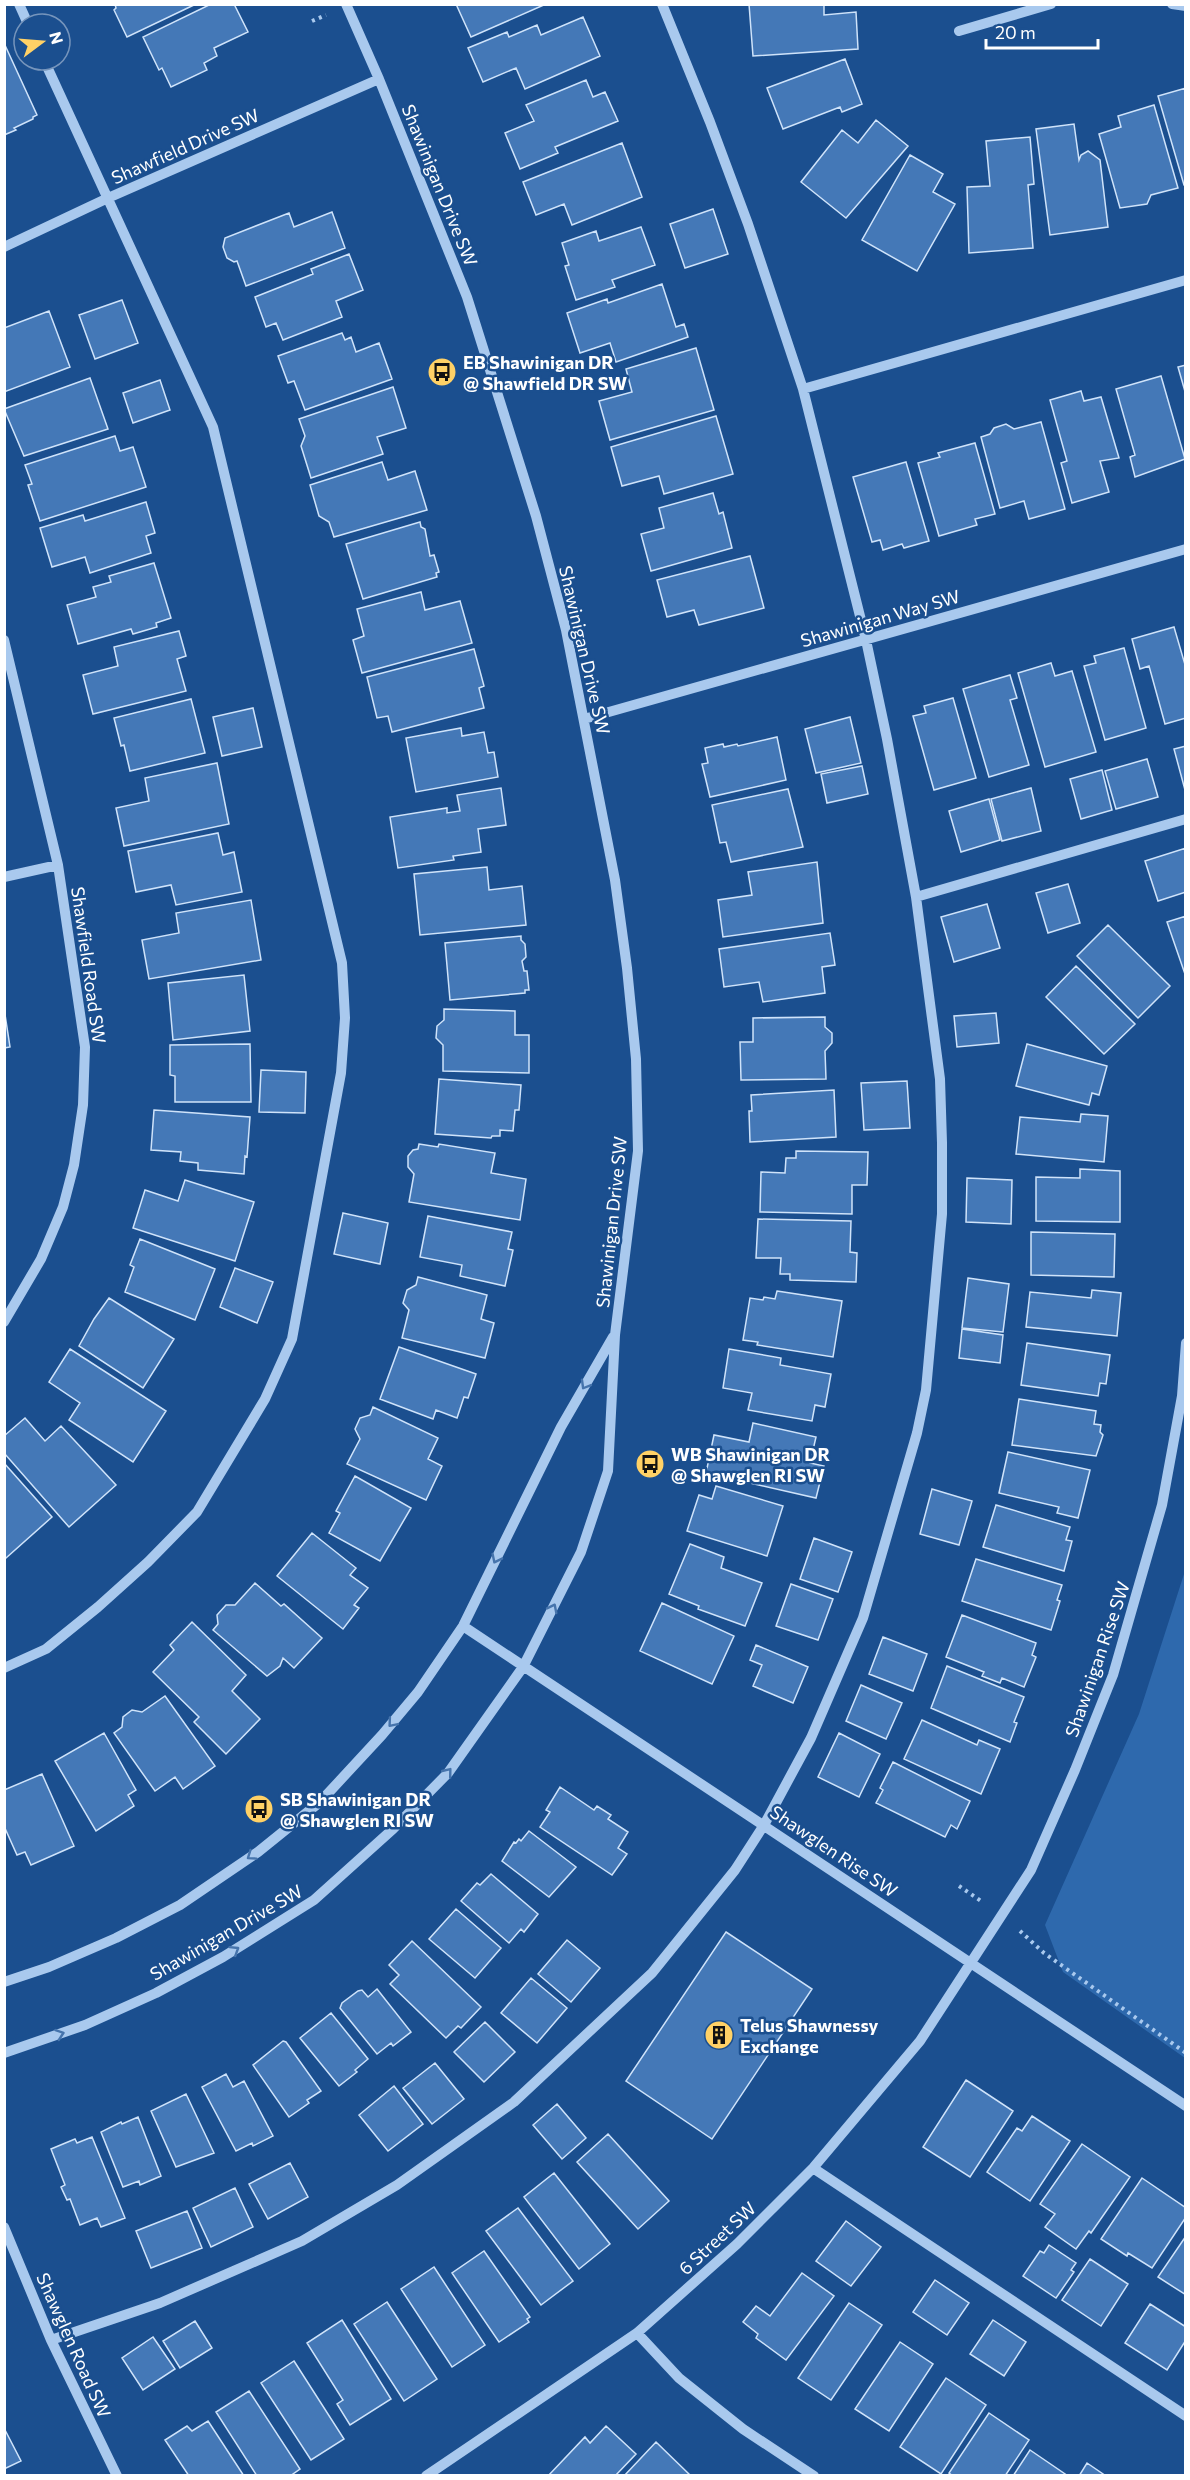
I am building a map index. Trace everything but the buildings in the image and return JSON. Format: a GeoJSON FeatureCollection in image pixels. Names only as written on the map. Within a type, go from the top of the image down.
{"type":"FeatureCollection","features":[{"type":"Feature","properties":{"kind":"street","name":"Shawinigan Drive SW"},"geometry":{"type":"LineString","coordinates":[[4,2053],[85,2025],[156,1993],[223,1958],[314,1900],[393,1829],[448,1773],[523,1667],[581,1552],[608,1471],[615,1335],[638,1151],[636,1059],[615,880],[566,630],[536,516],[467,297],[379,79],[346,4]]}},
{"type":"Feature","properties":{"kind":"street"},"geometry":{"type":"LineString","coordinates":[[51,2340],[160,2303],[302,2241],[397,2185],[514,2102],[652,1973],[735,1870],[764,1825],[811,1738],[863,1618],[914,1444],[926,1390],[942,1214],[940,1079],[916,897],[866,640],[803,389],[736,193],[662,4]]}},
{"type":"Feature","properties":{"kind":"street"},"geometry":{"type":"LineString","coordinates":[[959,31],[1051,4]]}},
{"type":"Feature","properties":{"kind":"street"},"geometry":{"type":"LineString","coordinates":[[1172,4],[1185,6]]}},
{"type":"Feature","properties":{"kind":"street"},"geometry":{"type":"LineString","coordinates":[[4,1668],[45,1649],[98,1607],[148,1562],[197,1512],[265,1399],[292,1339],[341,1073],[345,1018],[342,963],[213,426],[50,72]]}},
{"type":"Feature","properties":{"kind":"street","name":"Shawfield Drive SW"},"geometry":{"type":"LineString","coordinates":[[4,246],[379,79]]}},
{"type":"Feature","properties":{"kind":"street"},"geometry":{"type":"LineString","coordinates":[[803,389],[1185,280]]}},
{"type":"Feature","properties":{"kind":"street","name":"Shawinigan Way SW"},"geometry":{"type":"LineString","coordinates":[[584,719],[1185,549]]}},
{"type":"Feature","properties":{"kind":"street","name":"Shawfield Road SW"},"geometry":{"type":"LineString","coordinates":[[4,640],[58,865],[85,1047],[83,1105],[74,1165],[63,1208],[41,1259],[4,1322]]}},
{"type":"Feature","properties":{"kind":"street"},"geometry":{"type":"LineString","coordinates":[[916,897],[1185,819]]}},
{"type":"Feature","properties":{"kind":"street"},"geometry":{"type":"LineString","coordinates":[[4,877],[58,865]]}},
{"type":"Feature","properties":{"kind":"street","name":"Shawinigan Drive SW"},"geometry":{"type":"LineString","coordinates":[[4,1982],[49,1967],[145,1925],[180,1905],[258,1852],[320,1802],[418,1692],[463,1626],[561,1427],[615,1335]]}},
{"type":"Feature","properties":{"kind":"street","name":"Shawinigan Rise SW"},"geometry":{"type":"LineString","coordinates":[[971,1962],[1004,1915],[1035,1860],[1075,1770],[1119,1653],[1162,1505],[1182,1396],[1185,1343]]}},
{"type":"Feature","properties":{"kind":"street","name":"Shawglen Rise SW"},"geometry":{"type":"LineString","coordinates":[[463,1626],[1185,2106]]}},
{"type":"Feature","properties":{"kind":"street","name":"6 Street SW"},"geometry":{"type":"LineString","coordinates":[[426,2475],[440,2472],[637,2333],[737,2244],[813,2168],[920,2042],[971,1962]]}},
{"type":"Feature","properties":{"kind":"street"},"geometry":{"type":"LineString","coordinates":[[813,2168],[1185,2416]]}},
{"type":"Feature","properties":{"kind":"street","name":"Shawglen Road SW"},"geometry":{"type":"LineString","coordinates":[[4,2227],[51,2340],[117,2475]]}},
{"type":"Feature","properties":{"kind":"street"},"geometry":{"type":"LineString","coordinates":[[637,2333],[679,2378],[743,2429],[814,2475]]}},
{"type":"Feature","properties":{"kind":"path"},"geometry":{"type":"LineString","coordinates":[[959,1886],[1004,1915],[1044,1953],[1185,2053]]}},
{"type":"Feature","properties":{"kind":"shaded area"},"geometry":{"type":"Polygon","coordinates":[[[1185,1571],[1185,2058],[1063,1972],[1045,1925],[1139,1714],[1185,1571]]]}},
{"type":"Feature","properties":{"kind":"place","name":"EB Shawinigan DR @ Shawfield DR SW"},"geometry":{"type":"Point","coordinates":[442,372]}},
{"type":"Feature","properties":{"kind":"place","name":"WB Shawinigan DR @ Shawglen RI SW"},"geometry":{"type":"Point","coordinates":[650,1464]}},
{"type":"Feature","properties":{"kind":"place","name":"SB Shawinigan DR @ Shawglen RI SW"},"geometry":{"type":"Point","coordinates":[259,1809]}},
{"type":"Feature","properties":{"kind":"place","name":"Telus Shawnessy Exchange"},"geometry":{"type":"Point","coordinates":[719,2035]}}]}
